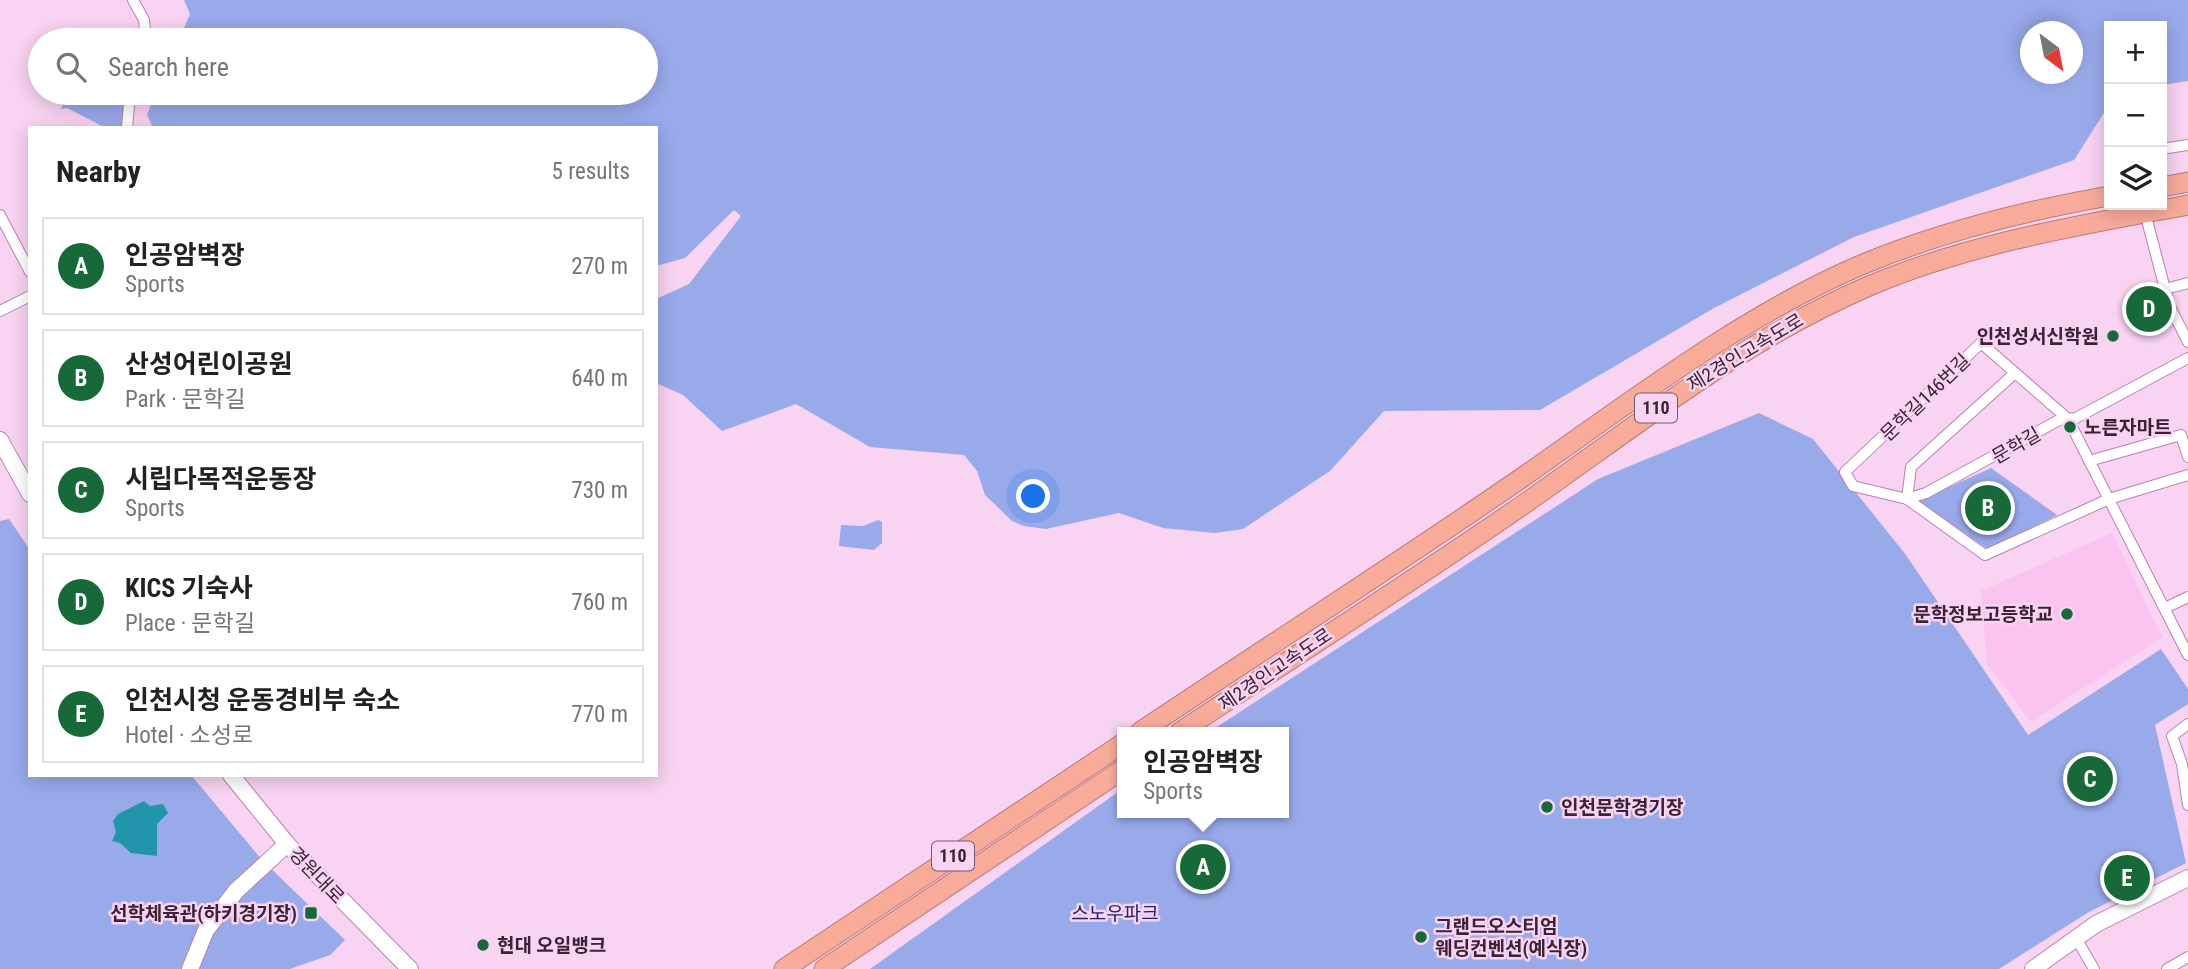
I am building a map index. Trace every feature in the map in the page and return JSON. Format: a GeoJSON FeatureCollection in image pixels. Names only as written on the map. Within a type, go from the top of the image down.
{"type":"FeatureCollection","features":[{"type":"Feature","properties":{"kind":"highway"},"geometry":{"type":"LineString","coordinates":[[2167,186],[2188,182]]}},
{"type":"Feature","properties":{"kind":"highway","name":"제2경인고속도로"},"geometry":{"type":"LineString","coordinates":[[1148,727],[1523,477],[1628,401],[1805,293],[1859,266],[1917,243],[2054,206],[2104,197]]}},
{"type":"Feature","properties":{"kind":"highway","name":"제2경인고속도로"},"geometry":{"type":"LineString","coordinates":[[1188,727],[1536,495],[1671,397],[1746,348],[1815,310],[1872,285],[2035,233],[2188,205]]}},
{"type":"Feature","properties":{"kind":"highway","name":"110"},"geometry":{"type":"LineString","coordinates":[[784,969],[1117,747]]}},
{"type":"Feature","properties":{"kind":"highway","name":"110"},"geometry":{"type":"LineString","coordinates":[[824,969],[1117,774]]}},
{"type":"Feature","properties":{"kind":"street"},"geometry":{"type":"LineString","coordinates":[[133,0],[144,20],[145,28]]}},
{"type":"Feature","properties":{"kind":"street"},"geometry":{"type":"LineString","coordinates":[[127,126],[129,105]]}},
{"type":"Feature","properties":{"kind":"street"},"geometry":{"type":"LineString","coordinates":[[2167,148],[2188,145]]}},
{"type":"Feature","properties":{"kind":"street"},"geometry":{"type":"LineString","coordinates":[[0,215],[28,268]]}},
{"type":"Feature","properties":{"kind":"street"},"geometry":{"type":"LineString","coordinates":[[2148,224],[2169,307],[2188,342]]}},
{"type":"Feature","properties":{"kind":"street"},"geometry":{"type":"LineString","coordinates":[[2165,289],[2188,283]]}},
{"type":"Feature","properties":{"kind":"street"},"geometry":{"type":"LineString","coordinates":[[0,311],[28,297]]}},
{"type":"Feature","properties":{"kind":"street","name":"문학길146번길"},"geometry":{"type":"LineString","coordinates":[[1907,499],[1853,486],[1846,472],[1981,343],[2068,419]]}},
{"type":"Feature","properties":{"kind":"street","name":"문학길"},"geometry":{"type":"LineString","coordinates":[[1907,499],[1966,473],[2059,420],[2068,419],[2188,358]]}},
{"type":"Feature","properties":{"kind":"street"},"geometry":{"type":"LineString","coordinates":[[2015,373],[1911,467],[1907,499],[1985,555],[2109,499],[2188,475]]}},
{"type":"Feature","properties":{"kind":"street"},"geometry":{"type":"LineString","coordinates":[[2068,419],[2165,608],[2184,635],[2188,655]]}},
{"type":"Feature","properties":{"kind":"street"},"geometry":{"type":"LineString","coordinates":[[2090,461],[2181,435],[2188,457]]}},
{"type":"Feature","properties":{"kind":"street"},"geometry":{"type":"LineString","coordinates":[[0,440],[28,490]]}},
{"type":"Feature","properties":{"kind":"street"},"geometry":{"type":"LineString","coordinates":[[2165,608],[2188,597]]}},
{"type":"Feature","properties":{"kind":"street"},"geometry":{"type":"LineString","coordinates":[[2188,724],[2172,736],[2182,764],[2188,805]]}},
{"type":"Feature","properties":{"kind":"street","name":"경원대로"},"geometry":{"type":"LineString","coordinates":[[233,777],[287,844],[410,969]]}},
{"type":"Feature","properties":{"kind":"street"},"geometry":{"type":"LineString","coordinates":[[190,969],[206,930],[236,891],[287,844]]}},
{"type":"Feature","properties":{"kind":"street"},"geometry":{"type":"LineString","coordinates":[[2032,969],[2096,924],[2188,878]]}},
{"type":"Feature","properties":{"kind":"street"},"geometry":{"type":"LineString","coordinates":[[2076,938],[2094,969]]}},
{"type":"Feature","properties":{"kind":"street"},"geometry":{"type":"LineString","coordinates":[[2167,969],[2188,957]]}},
{"type":"Feature","properties":{"kind":"shaded area","name":"문학정보고등학교"},"geometry":{"type":"Polygon","coordinates":[[[2112,533],[2162,637],[2031,722],[1987,664],[1981,591],[2112,533]]]}},
{"type":"Feature","properties":{"kind":"shaded area"},"geometry":{"type":"Polygon","coordinates":[[[144,801],[150,806],[163,804],[168,813],[157,824],[157,856],[131,853],[120,843],[112,841],[116,832],[113,821],[118,814],[144,801]]]}},
{"type":"Feature","properties":{"kind":"green space"},"geometry":{"type":"Polygon","coordinates":[[[184,0],[2188,0],[2188,81],[2167,84],[2167,21],[2104,21],[2104,113],[2074,160],[1854,237],[1714,308],[1540,410],[1384,411],[1330,471],[1243,529],[1215,533],[1163,528],[1119,513],[1046,529],[1024,526],[1012,521],[985,495],[977,471],[964,455],[870,447],[796,404],[722,431],[683,395],[658,384],[658,298],[689,284],[741,216],[734,210],[685,258],[658,265],[658,126],[152,126],[147,115],[151,105],[658,105],[658,28],[184,28],[190,14],[184,0]]]}},
{"type":"Feature","properties":{"kind":"green space"},"geometry":{"type":"Polygon","coordinates":[[[62,105],[127,105],[126,126],[102,126],[67,108],[61,109],[62,105]]]}},
{"type":"Feature","properties":{"kind":"green space","name":"인천문학경기장"},"geometry":{"type":"Polygon","coordinates":[[[1759,413],[1813,439],[1906,555],[2028,735],[2161,649],[2188,689],[2188,704],[2155,725],[2186,863],[2089,912],[1999,969],[870,969],[1117,793],[1117,818],[1289,818],[1289,727],[1217,727],[1598,479],[1759,413]]]}},
{"type":"Feature","properties":{"kind":"green space"},"geometry":{"type":"Polygon","coordinates":[[[1991,468],[2057,515],[1989,550],[1918,501],[1991,468]]]}},
{"type":"Feature","properties":{"kind":"green space"},"geometry":{"type":"Polygon","coordinates":[[[9,519],[28,547],[28,777],[193,777],[262,860],[345,940],[330,955],[290,969],[0,969],[0,521],[9,519]]]}},
{"type":"Feature","properties":{"kind":"green space"},"geometry":{"type":"Polygon","coordinates":[[[878,520],[882,522],[882,543],[874,550],[839,546],[841,525],[863,526],[878,520]]]}},
{"type":"Feature","properties":{"kind":"place","name":"KICS 기숙사"},"geometry":{"type":"Point","coordinates":[2149,309]}},
{"type":"Feature","properties":{"kind":"place","name":"인천성서신학원"},"geometry":{"type":"Point","coordinates":[2113,336]}},
{"type":"Feature","properties":{"kind":"place","name":"노른자마트"},"geometry":{"type":"Point","coordinates":[2070,427]}},
{"type":"Feature","properties":{"kind":"place","name":"산성어린이공원"},"geometry":{"type":"Point","coordinates":[1988,508]}},
{"type":"Feature","properties":{"kind":"place","name":"문학정보고등학교"},"geometry":{"type":"Point","coordinates":[2067,614]}},
{"type":"Feature","properties":{"kind":"place","name":"시립다목적운동장"},"geometry":{"type":"Point","coordinates":[2090,779]}},
{"type":"Feature","properties":{"kind":"place","name":"인천문학경기장"},"geometry":{"type":"Point","coordinates":[1547,807]}},
{"type":"Feature","properties":{"kind":"place","name":"인공암벽장"},"geometry":{"type":"Point","coordinates":[1203,867]}},
{"type":"Feature","properties":{"kind":"place","name":"인천시청 운동경비부 숙소"},"geometry":{"type":"Point","coordinates":[2127,878]}},
{"type":"Feature","properties":{"kind":"place","name":"선학체육관(하키경기장)"},"geometry":{"type":"Point","coordinates":[311,913]}},
{"type":"Feature","properties":{"kind":"place","name":"그랜드오스티엄 웨딩컨벤션(예식장)"},"geometry":{"type":"Point","coordinates":[1421,937]}},
{"type":"Feature","properties":{"kind":"place","name":"현대 오일뱅크"},"geometry":{"type":"Point","coordinates":[483,945]}},
{"type":"Feature","properties":{"kind":"park label","name":"스노우파크"},"geometry":{"type":"Point","coordinates":[1115,913]}}]}
